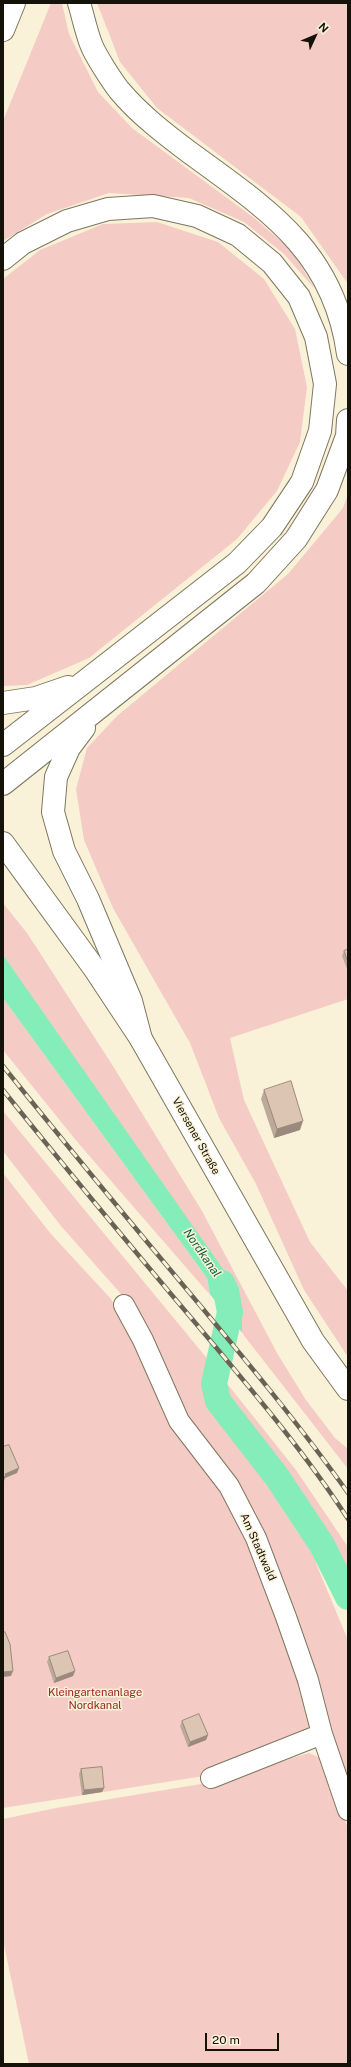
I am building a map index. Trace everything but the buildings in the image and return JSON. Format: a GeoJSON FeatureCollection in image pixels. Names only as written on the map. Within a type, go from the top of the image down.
{"type":"FeatureCollection","features":[{"type":"Feature","properties":{"kind":"main road"},"geometry":{"type":"LineString","coordinates":[[3,30],[14,3]]}},
{"type":"Feature","properties":{"kind":"main road"},"geometry":{"type":"LineString","coordinates":[[79,3],[91,45],[119,90],[159,130],[262,206],[299,240],[326,280],[345,331],[348,354]]}},
{"type":"Feature","properties":{"kind":"main road"},"geometry":{"type":"LineString","coordinates":[[3,259],[23,243],[67,221],[108,209],[153,206],[197,216],[238,235],[272,263],[299,297],[316,337],[325,384],[320,431],[302,482],[272,527],[237,563],[3,745]]}},
{"type":"Feature","properties":{"kind":"main road"},"geometry":{"type":"LineString","coordinates":[[3,784],[103,703],[256,583],[296,539],[327,490],[347,436],[348,420]]}},
{"type":"Feature","properties":{"kind":"main road"},"geometry":{"type":"LineString","coordinates":[[3,703],[36,698],[86,681]]}},
{"type":"Feature","properties":{"kind":"main road"},"geometry":{"type":"LineString","coordinates":[[103,703],[69,748],[58,771],[56,777],[53,812],[64,851],[88,899],[132,1001],[141,1039]]}},
{"type":"Feature","properties":{"kind":"main road","name":"Viersener Straße"},"geometry":{"type":"LineString","coordinates":[[3,843],[94,968],[141,1039],[313,1341],[348,1389]]}},
{"type":"Feature","properties":{"kind":"street","name":"Am Stadtwald"},"geometry":{"type":"LineString","coordinates":[[124,1305],[143,1340],[179,1421],[228,1486],[256,1538],[305,1673],[322,1734],[348,1810]]}},
{"type":"Feature","properties":{"kind":"street"},"geometry":{"type":"LineString","coordinates":[[212,1778],[322,1734]]}},
{"type":"Feature","properties":{"kind":"green space"},"geometry":{"type":"Polygon","coordinates":[[[51,3],[62,3],[69,34],[98,92],[132,128],[253,217],[292,251],[315,289],[284,254],[244,222],[189,198],[109,193],[47,214],[3,241],[3,121],[51,3]]]}},
{"type":"Feature","properties":{"kind":"green space"},"geometry":{"type":"Polygon","coordinates":[[[97,3],[348,3],[348,284],[301,217],[157,108],[120,62],[97,3]]]}},
{"type":"Feature","properties":{"kind":"green space"},"geometry":{"type":"Polygon","coordinates":[[[157,222],[218,242],[264,279],[295,329],[307,387],[300,442],[277,491],[237,539],[89,658],[27,685],[3,686],[3,279],[40,250],[103,224],[157,222]]]}},
{"type":"Feature","properties":{"kind":"green space"},"geometry":{"type":"Polygon","coordinates":[[[348,494],[348,999],[230,1038],[244,1100],[310,1242],[348,1291],[348,1357],[304,1290],[256,1184],[219,1118],[190,1043],[113,908],[84,840],[76,789],[87,748],[117,716],[288,574],[343,508],[348,494]]]}},
{"type":"Feature","properties":{"kind":"green space"},"geometry":{"type":"Polygon","coordinates":[[[3,903],[27,933],[113,1066],[202,1211],[277,1353],[306,1400],[335,1438],[348,1449],[348,1469],[242,1333],[242,1307],[3,955],[3,903]]]}},
{"type":"Feature","properties":{"kind":"green space"},"geometry":{"type":"Polygon","coordinates":[[[3,998],[207,1278],[210,1295],[79,1144],[3,1050],[3,998]]]}},
{"type":"Feature","properties":{"kind":"green space"},"geometry":{"type":"Polygon","coordinates":[[[3,1111],[210,1362],[205,1389],[211,1407],[273,1487],[311,1546],[317,1566],[348,1640],[348,1790],[288,1609],[184,1417],[128,1302],[61,1226],[3,1151],[3,1111]]]}},
{"type":"Feature","properties":{"kind":"green space","name":"Kleingartenanlage Nordkanal"},"geometry":{"type":"Polygon","coordinates":[[[3,1173],[51,1234],[111,1299],[222,1487],[249,1537],[282,1621],[311,1729],[210,1775],[3,1808],[3,1173]]]}},
{"type":"Feature","properties":{"kind":"green space"},"geometry":{"type":"Polygon","coordinates":[[[225,1381],[296,1470],[348,1547],[348,1573],[328,1538],[285,1474],[232,1408],[225,1381]]]}},
{"type":"Feature","properties":{"kind":"green space"},"geometry":{"type":"Polygon","coordinates":[[[309,1753],[325,1760],[348,1829],[348,2064],[29,2064],[3,1940],[3,1819],[56,1808],[213,1782],[309,1753]]]}},
{"type":"Feature","properties":{"kind":"water"},"geometry":{"type":"Polygon","coordinates":[[[3,955],[225,1272],[242,1307],[242,1333],[210,1295],[207,1278],[3,998],[3,955]]]}},
{"type":"Feature","properties":{"kind":"pier"},"geometry":{"type":"Polygon","coordinates":[[[207,1291],[244,1335],[241,1335],[209,1296],[207,1291]]]}},
{"type":"Feature","properties":{"kind":"waterway","name":"Nordkanal"},"geometry":{"type":"LineString","coordinates":[[222,1283],[226,1291],[230,1312],[214,1384],[218,1401],[277,1477],[322,1545],[348,1597]]}},
{"type":"Feature","properties":{"kind":"railway"},"geometry":{"type":"LineString","coordinates":[[3,1066],[263,1382],[348,1493]]}},
{"type":"Feature","properties":{"kind":"railway"},"geometry":{"type":"LineString","coordinates":[[3,1090],[51,1150],[276,1420],[295,1444],[348,1519]]}}]}
